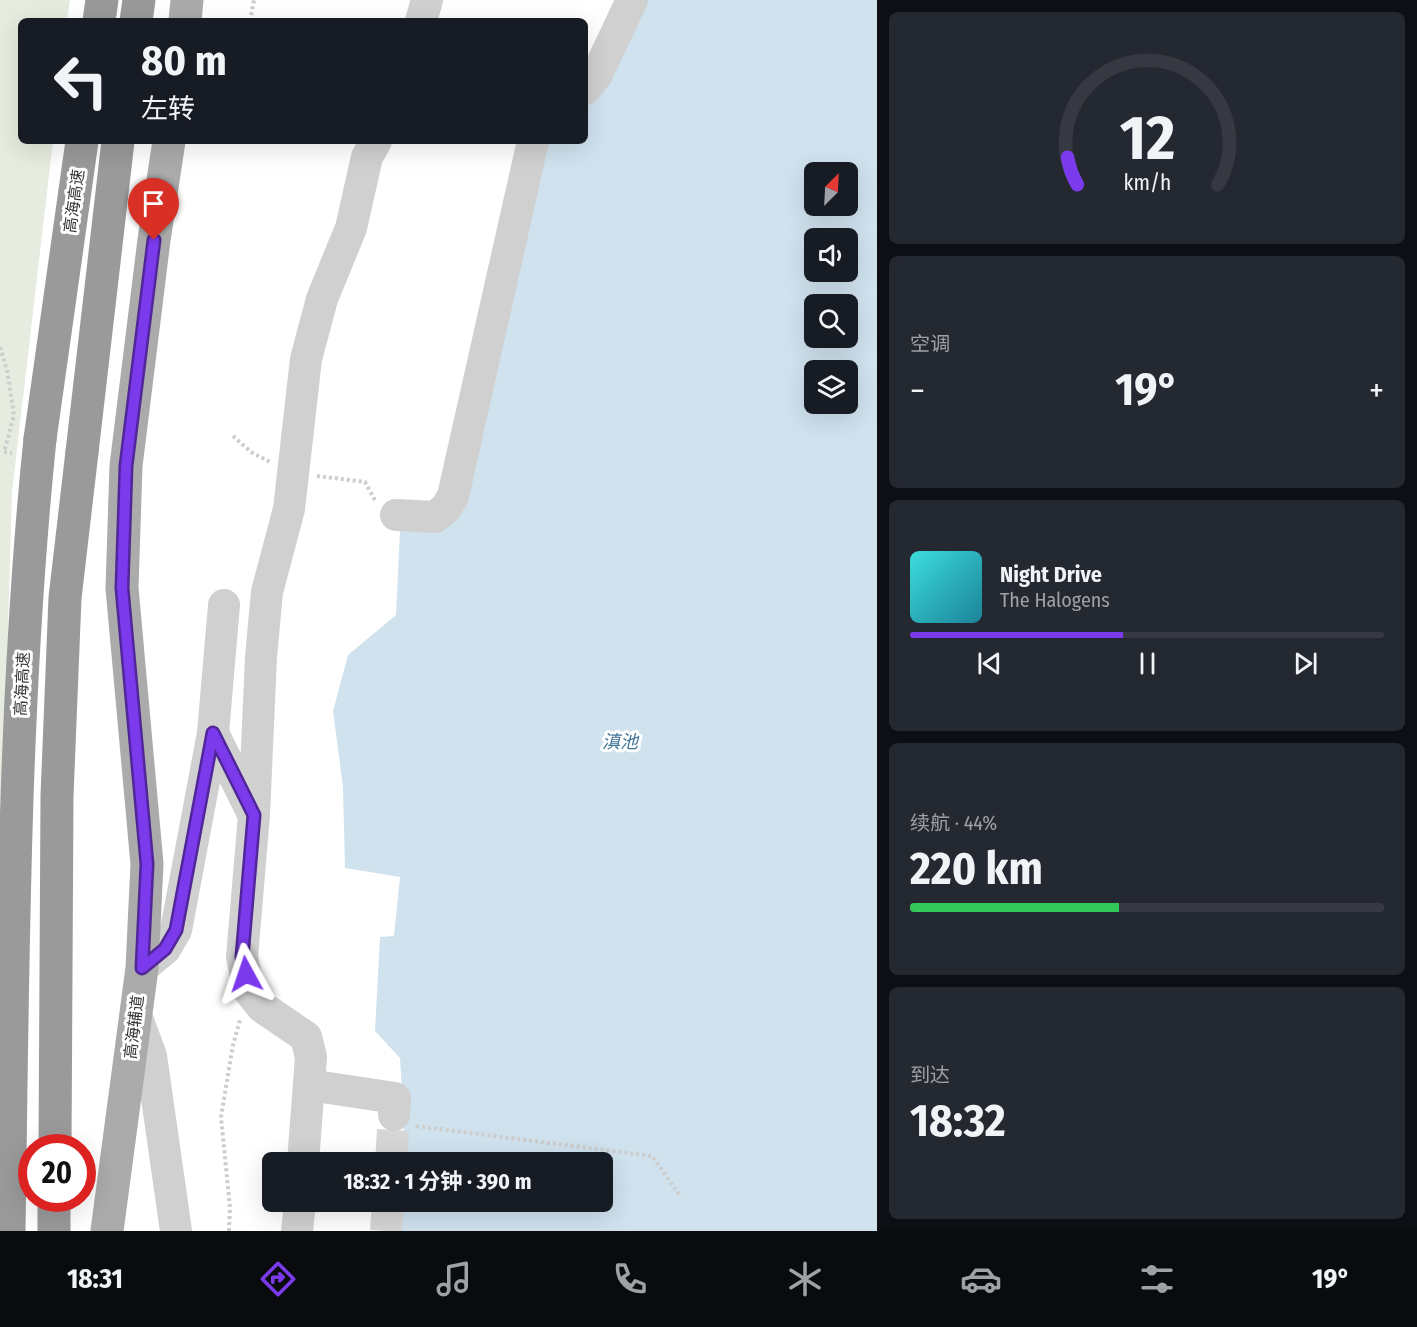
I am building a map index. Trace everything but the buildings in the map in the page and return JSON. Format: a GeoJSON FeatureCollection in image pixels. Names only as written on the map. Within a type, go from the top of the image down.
{"type":"FeatureCollection","features":[{"type":"Feature","properties":{"kind":"highway"},"geometry":{"type":"LineString","coordinates":[[99,18],[102,0]]}},
{"type":"Feature","properties":{"kind":"highway"},"geometry":{"type":"LineString","coordinates":[[136,18],[139,0]]}},
{"type":"Feature","properties":{"kind":"highway","name":"高海高速"},"geometry":{"type":"LineString","coordinates":[[9,1231],[15,818],[28,557],[40,439],[82,144]]}},
{"type":"Feature","properties":{"kind":"highway"},"geometry":{"type":"LineString","coordinates":[[55,1134],[57,796],[65,598],[118,144]]}},
{"type":"Feature","properties":{"kind":"highway"},"geometry":{"type":"LineString","coordinates":[[54,1212],[54,1231]]}},
{"type":"Feature","properties":{"kind":"main road"},"geometry":{"type":"LineString","coordinates":[[185,18],[187,0]]}},
{"type":"Feature","properties":{"kind":"main road","name":"高海辅道"},"geometry":{"type":"LineString","coordinates":[[107,1231],[142,968],[147,864],[122,588],[126,466],[154,240],[170,144]]}},
{"type":"Feature","properties":{"kind":"street"},"geometry":{"type":"LineString","coordinates":[[422,18],[427,0]]}},
{"type":"Feature","properties":{"kind":"street"},"geometry":{"type":"LineString","coordinates":[[588,85],[596,76],[632,0]]}},
{"type":"Feature","properties":{"kind":"street"},"geometry":{"type":"LineString","coordinates":[[304,1152],[311,1057],[306,1037],[262,1007],[249,991],[242,957],[254,815],[261,657],[267,592],[289,509],[306,359],[322,299],[351,228],[367,157],[374,144]]}},
{"type":"Feature","properties":{"kind":"street"},"geometry":{"type":"LineString","coordinates":[[396,515],[435,517],[446,508],[453,496],[532,144]]}},
{"type":"Feature","properties":{"kind":"street"},"geometry":{"type":"LineString","coordinates":[[142,968],[165,949],[176,930],[213,733],[224,605]]}},
{"type":"Feature","properties":{"kind":"street"},"geometry":{"type":"LineString","coordinates":[[213,733],[254,815]]}},
{"type":"Feature","properties":{"kind":"street"},"geometry":{"type":"LineString","coordinates":[[136,1016],[151,1056],[176,1231]]}},
{"type":"Feature","properties":{"kind":"street"},"geometry":{"type":"LineString","coordinates":[[309,1085],[395,1098],[399,1120]]}},
{"type":"Feature","properties":{"kind":"street"},"geometry":{"type":"LineString","coordinates":[[297,1231],[299,1212]]}},
{"type":"Feature","properties":{"kind":"path"},"geometry":{"type":"LineString","coordinates":[[251,18],[254,0]]}},
{"type":"Feature","properties":{"kind":"path"},"geometry":{"type":"LineString","coordinates":[[229,1231],[230,1208],[221,1117],[233,1045],[249,991]]}},
{"type":"Feature","properties":{"kind":"path"},"geometry":{"type":"LineString","coordinates":[[399,1120],[652,1156],[679,1194]]}},
{"type":"Feature","properties":{"kind":"shaded area"},"geometry":{"type":"Polygon","coordinates":[[[0,0],[70,0],[67,18],[18,18],[18,144],[53,144],[12,492],[0,904],[0,0]]]}},
{"type":"Feature","properties":{"kind":"water","name":"滇池"},"geometry":{"type":"Polygon","coordinates":[[[646,0],[877,0],[877,1231],[402,1231],[402,1212],[613,1212],[613,1152],[402,1152],[404,1122],[400,1058],[375,1031],[380,937],[394,936],[400,877],[345,868],[343,787],[333,711],[348,655],[396,615],[400,531],[434,532],[547,144],[588,144],[588,104],[591,103],[646,0]]]}},
{"type":"Feature","properties":{"kind":"tunnel"},"geometry":{"type":"LineString","coordinates":[[392,1152],[394,1115]]}},
{"type":"Feature","properties":{"kind":"tunnel"},"geometry":{"type":"LineString","coordinates":[[386,1231],[387,1212]]}},
{"type":"Feature","properties":{"kind":"route"},"geometry":{"type":"LineString","coordinates":[[154,240],[126,466],[122,588],[147,864],[142,968],[165,949],[176,930],[213,733],[254,815],[242,957],[246,974]]}}]}
